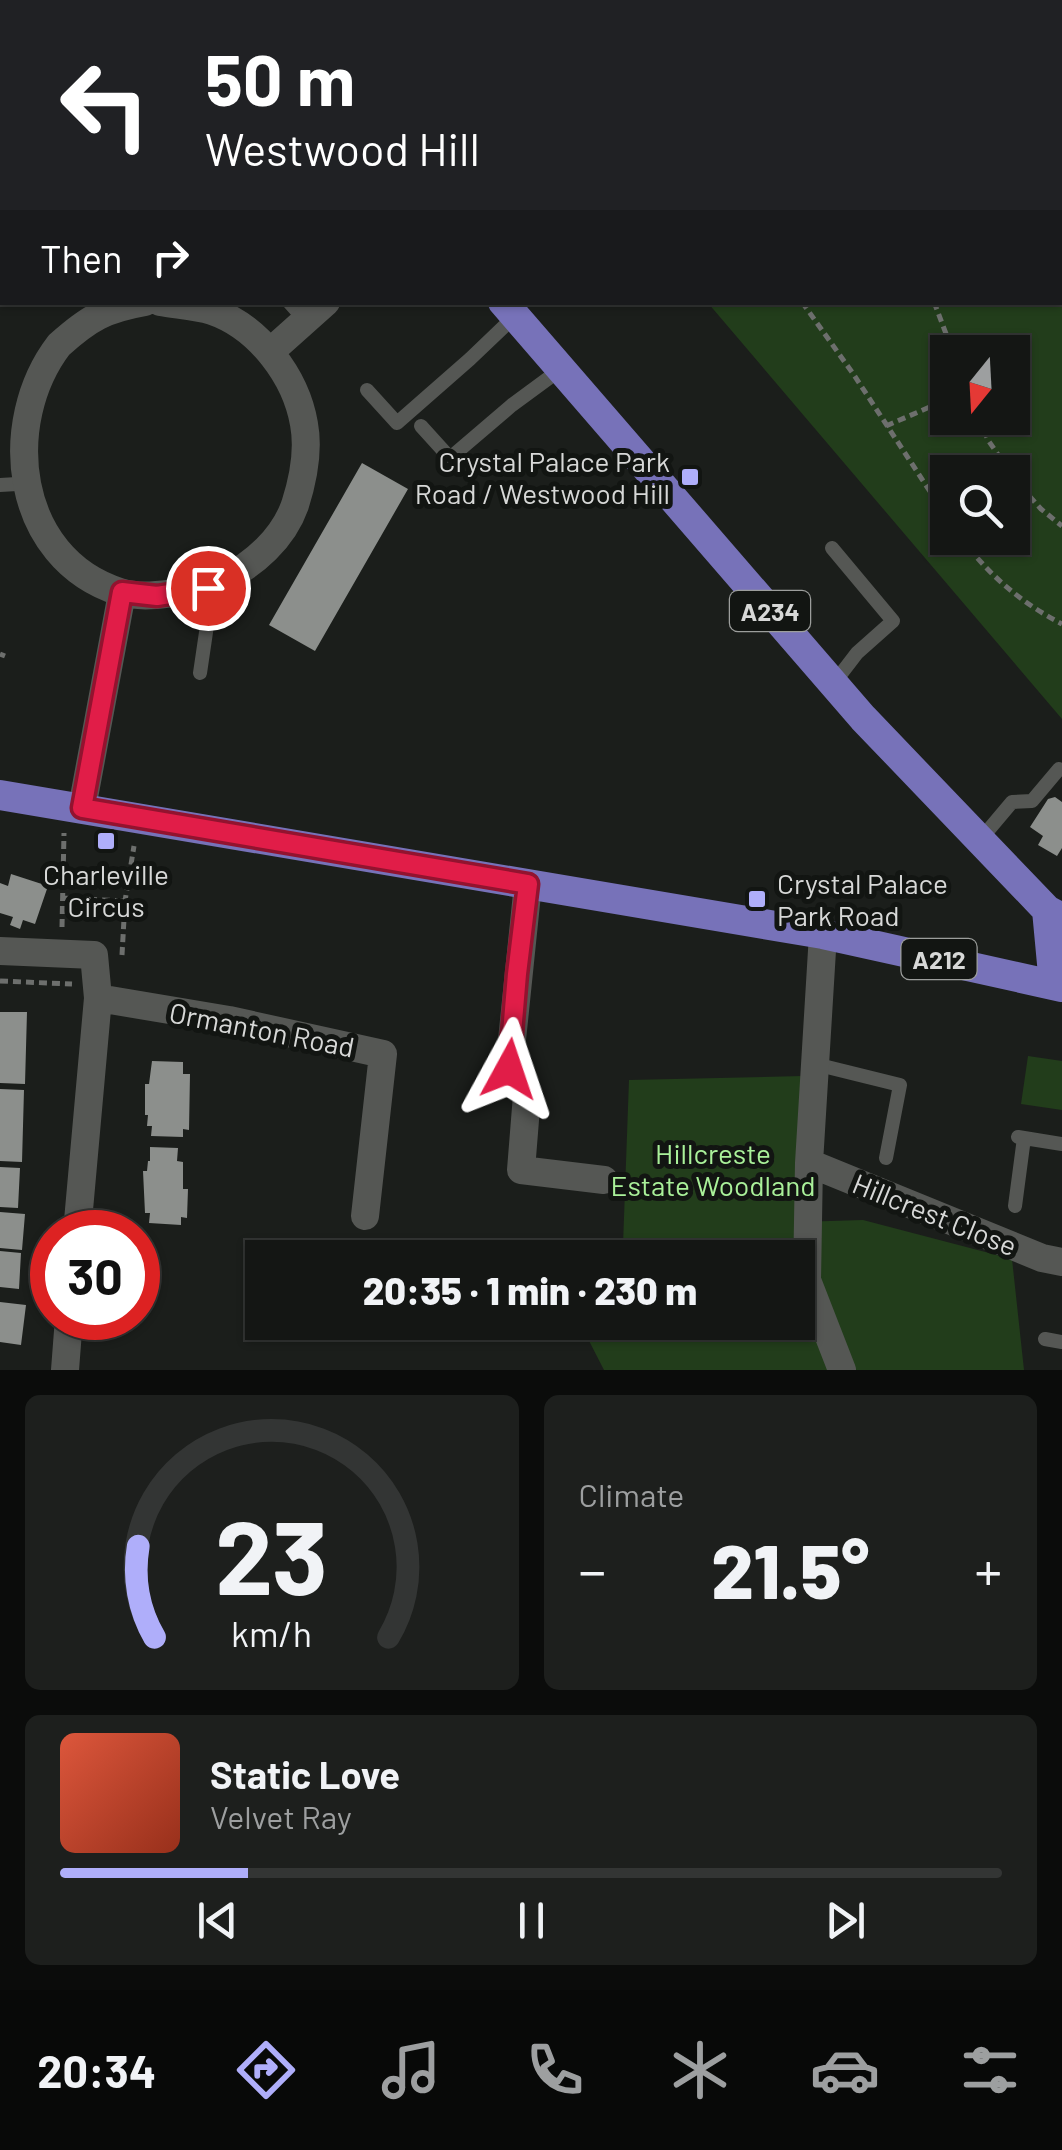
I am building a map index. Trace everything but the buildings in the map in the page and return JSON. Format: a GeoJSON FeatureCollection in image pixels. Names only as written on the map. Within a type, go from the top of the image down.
{"type":"FeatureCollection","features":[{"type":"Feature","properties":{"kind":"main road","name":"A234"},"geometry":{"type":"LineString","coordinates":[[509,309],[863,718],[1055,914],[1058,986]]}},
{"type":"Feature","properties":{"kind":"main road","name":"A212"},"geometry":{"type":"LineString","coordinates":[[0,795],[823,934],[1058,986]]}},
{"type":"Feature","properties":{"kind":"street"},"geometry":{"type":"LineString","coordinates":[[129,305],[84,322],[39,362],[19,402],[8,484],[41,538],[79,573],[122,592],[157,596],[208,588],[244,569],[272,543],[292,514],[304,478],[305,427],[297,396],[270,352],[244,328],[212,311],[177,305]]}},
{"type":"Feature","properties":{"kind":"street"},"geometry":{"type":"LineString","coordinates":[[270,352],[307,309]]}},
{"type":"Feature","properties":{"kind":"street"},"geometry":{"type":"LineString","coordinates":[[73,806],[122,592]]}},
{"type":"Feature","properties":{"kind":"street"},"geometry":{"type":"LineString","coordinates":[[528,884],[509,1069],[527,1095],[520,1170],[604,1180]]}},
{"type":"Feature","properties":{"kind":"street"},"geometry":{"type":"LineString","coordinates":[[823,934],[807,1280],[842,1370]]}},
{"type":"Feature","properties":{"kind":"street"},"geometry":{"type":"LineString","coordinates":[[0,951],[94,955],[97,992],[79,1210]]}},
{"type":"Feature","properties":{"kind":"street","name":"Ormanton Road"},"geometry":{"type":"LineString","coordinates":[[97,992],[383,1054],[366,1216]]}},
{"type":"Feature","properties":{"kind":"street","name":"Hillcrest Close"},"geometry":{"type":"LineString","coordinates":[[810,1163],[1042,1258],[1062,1262]]}},
{"type":"Feature","properties":{"kind":"street"},"geometry":{"type":"LineString","coordinates":[[64,1370],[67,1340]]}},
{"type":"Feature","properties":{"kind":"lane"},"geometry":{"type":"LineString","coordinates":[[367,390],[397,423],[470,359],[509,309]]}},
{"type":"Feature","properties":{"kind":"lane"},"geometry":{"type":"LineString","coordinates":[[421,426],[450,458],[512,405],[561,370]]}},
{"type":"Feature","properties":{"kind":"lane"},"geometry":{"type":"LineString","coordinates":[[832,548],[893,621],[858,653],[834,684]]}},
{"type":"Feature","properties":{"kind":"lane"},"geometry":{"type":"LineString","coordinates":[[197,590],[209,612],[200,674]]}},
{"type":"Feature","properties":{"kind":"lane"},"geometry":{"type":"LineString","coordinates":[[980,840],[1012,802],[1032,801],[1059,769]]}},
{"type":"Feature","properties":{"kind":"lane"},"geometry":{"type":"LineString","coordinates":[[815,1064],[900,1085],[886,1158]]}},
{"type":"Feature","properties":{"kind":"lane"},"geometry":{"type":"LineString","coordinates":[[1014,1206],[1020,1138],[1062,1144]]}},
{"type":"Feature","properties":{"kind":"lane"},"geometry":{"type":"LineString","coordinates":[[1045,1339],[1062,1342]]}},
{"type":"Feature","properties":{"kind":"path"},"geometry":{"type":"LineString","coordinates":[[804,305],[930,493]]}},
{"type":"Feature","properties":{"kind":"path"},"geometry":{"type":"LineString","coordinates":[[935,305],[947,335]]}},
{"type":"Feature","properties":{"kind":"path"},"geometry":{"type":"LineString","coordinates":[[886,426],[930,407]]}},
{"type":"Feature","properties":{"kind":"path"},"geometry":{"type":"LineString","coordinates":[[1030,496],[1062,526]]}},
{"type":"Feature","properties":{"kind":"path"},"geometry":{"type":"LineString","coordinates":[[974,555],[1038,611],[1062,624]]}},
{"type":"Feature","properties":{"kind":"path"},"geometry":{"type":"LineString","coordinates":[[62,933],[62,898],[73,806]]}},
{"type":"Feature","properties":{"kind":"path"},"geometry":{"type":"LineString","coordinates":[[94,955],[122,956],[125,901],[138,819]]}},
{"type":"Feature","properties":{"kind":"path"},"geometry":{"type":"LineString","coordinates":[[62,898],[125,901]]}},
{"type":"Feature","properties":{"kind":"path"},"geometry":{"type":"LineString","coordinates":[[0,981],[97,992]]}},
{"type":"Feature","properties":{"kind":"green space"},"geometry":{"type":"Polygon","coordinates":[[[710,305],[1062,305],[1062,719],[710,305]]]}},
{"type":"Feature","properties":{"kind":"green space"},"geometry":{"type":"Polygon","coordinates":[[[1028,1056],[1062,1061],[1062,1110],[1021,1104],[1028,1056]]]}},
{"type":"Feature","properties":{"kind":"green space","name":"Hillcreste Estate Woodland"},"geometry":{"type":"Polygon","coordinates":[[[803,1076],[798,1222],[863,1220],[1012,1259],[1024,1370],[604,1370],[589,1340],[815,1340],[815,1240],[623,1240],[629,1080],[803,1076]]]}},
{"type":"Feature","properties":{"kind":"place","name":"Crystal Palace Park Road / Westwood Hill"},"geometry":{"type":"Point","coordinates":[690,477]}},
{"type":"Feature","properties":{"kind":"place","name":"Charleville Circus"},"geometry":{"type":"Point","coordinates":[106,841]}},
{"type":"Feature","properties":{"kind":"place","name":"Crystal Palace Park Road"},"geometry":{"type":"Point","coordinates":[757,899]}},
{"type":"Feature","properties":{"kind":"route"},"geometry":{"type":"LineString","coordinates":[[208,588],[157,596],[122,592],[82,808],[528,884],[509,1069]]}}]}
